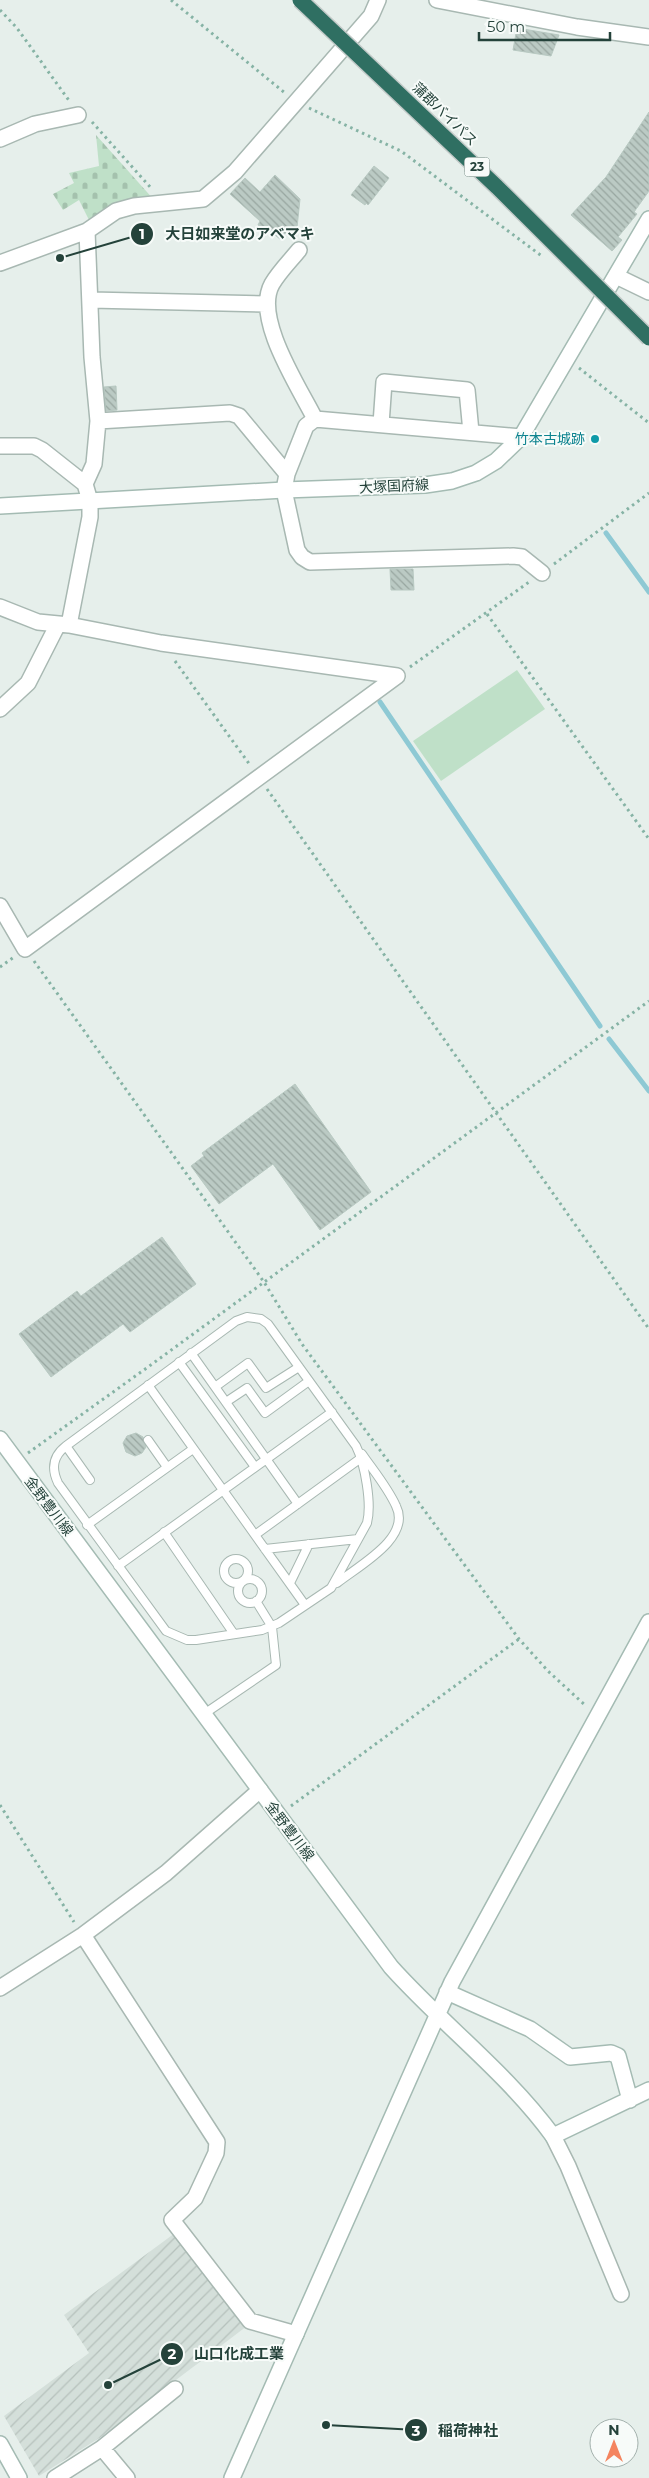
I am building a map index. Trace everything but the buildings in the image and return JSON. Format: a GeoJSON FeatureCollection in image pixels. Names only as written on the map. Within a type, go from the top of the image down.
{"type":"FeatureCollection","features":[{"type":"Feature","properties":{"kind":"highway","name":"蒲郡バイパス"},"geometry":{"type":"LineString","coordinates":[[300,0],[497,187],[649,338]]}},
{"type":"Feature","properties":{"kind":"highway","name":"蒲郡バイパス"},"geometry":{"type":"LineString","coordinates":[[313,0],[397,77],[649,325]]}},
{"type":"Feature","properties":{"kind":"street"},"geometry":{"type":"LineString","coordinates":[[0,263],[87,231],[116,211],[134,206],[203,199],[235,172],[371,16],[378,0]]}},
{"type":"Feature","properties":{"kind":"street"},"geometry":{"type":"LineString","coordinates":[[437,0],[577,27],[649,37]]}},
{"type":"Feature","properties":{"kind":"street"},"geometry":{"type":"LineString","coordinates":[[0,139],[35,124],[78,115]]}},
{"type":"Feature","properties":{"kind":"street","name":"大塚国府線"},"geometry":{"type":"LineString","coordinates":[[0,506],[284,490],[425,485],[452,482],[476,473],[496,461],[521,437],[649,219]]}},
{"type":"Feature","properties":{"kind":"street"},"geometry":{"type":"LineString","coordinates":[[85,484],[94,464],[98,422],[92,357],[87,231]]}},
{"type":"Feature","properties":{"kind":"street"},"geometry":{"type":"LineString","coordinates":[[299,250],[272,284],[266,304],[275,338],[316,419]]}},
{"type":"Feature","properties":{"kind":"street"},"geometry":{"type":"LineString","coordinates":[[616,276],[649,292]]}},
{"type":"Feature","properties":{"kind":"street"},"geometry":{"type":"LineString","coordinates":[[91,300],[266,304]]}},
{"type":"Feature","properties":{"kind":"street"},"geometry":{"type":"LineString","coordinates":[[381,424],[384,382],[467,390],[471,432]]}},
{"type":"Feature","properties":{"kind":"street"},"geometry":{"type":"LineString","coordinates":[[98,422],[230,413],[239,416],[287,474]]}},
{"type":"Feature","properties":{"kind":"street"},"geometry":{"type":"LineString","coordinates":[[521,437],[316,419],[306,426],[287,474],[284,490],[296,550],[310,562],[513,556],[522,557],[542,572]]}},
{"type":"Feature","properties":{"kind":"street"},"geometry":{"type":"LineString","coordinates":[[0,446],[34,446],[42,450],[85,484],[90,501],[90,518],[63,625],[28,683],[0,709]]}},
{"type":"Feature","properties":{"kind":"street"},"geometry":{"type":"LineString","coordinates":[[0,607],[38,622],[161,643],[397,676]]}},
{"type":"Feature","properties":{"kind":"street"},"geometry":{"type":"LineString","coordinates":[[0,906],[25,949],[397,676]]}},
{"type":"Feature","properties":{"kind":"street","name":"金野豊川線"},"geometry":{"type":"LineString","coordinates":[[0,1439],[391,1967],[436,2014],[515,2089],[553,2136],[568,2166],[621,2294]]}},
{"type":"Feature","properties":{"kind":"street"},"geometry":{"type":"LineString","coordinates":[[232,2478],[436,2014],[649,1622]]}},
{"type":"Feature","properties":{"kind":"street"},"geometry":{"type":"LineString","coordinates":[[0,1988],[82,1935],[166,1872],[260,1790]]}},
{"type":"Feature","properties":{"kind":"street"},"geometry":{"type":"LineString","coordinates":[[82,1935],[217,2142],[216,2153],[195,2198],[172,2220],[250,2320],[296,2334]]}},
{"type":"Feature","properties":{"kind":"street"},"geometry":{"type":"LineString","coordinates":[[447,1992],[530,2029],[570,2057],[611,2053],[618,2056],[630,2100]]}},
{"type":"Feature","properties":{"kind":"street"},"geometry":{"type":"LineString","coordinates":[[553,2136],[649,2090]]}},
{"type":"Feature","properties":{"kind":"street"},"geometry":{"type":"LineString","coordinates":[[55,2478],[102,2448],[175,2389]]}},
{"type":"Feature","properties":{"kind":"street"},"geometry":{"type":"LineString","coordinates":[[0,2444],[19,2478]]}},
{"type":"Feature","properties":{"kind":"street"},"geometry":{"type":"LineString","coordinates":[[102,2448],[127,2478]]}},
{"type":"Feature","properties":{"kind":"lane"},"geometry":{"type":"LineString","coordinates":[[252,1317],[268,1324],[396,1504],[399,1522],[394,1537],[387,1544],[330,1588],[272,1627],[187,1640],[166,1631],[87,1524],[54,1474],[56,1456],[66,1446],[191,1354],[236,1321],[252,1317]]}},
{"type":"Feature","properties":{"kind":"lane"},"geometry":{"type":"LineString","coordinates":[[191,1354],[298,1504]]}},
{"type":"Feature","properties":{"kind":"lane"},"geometry":{"type":"LineString","coordinates":[[179,1362],[255,1466]]}},
{"type":"Feature","properties":{"kind":"lane"},"geometry":{"type":"LineString","coordinates":[[215,1387],[248,1363],[266,1388],[299,1366]]}},
{"type":"Feature","properties":{"kind":"lane"},"geometry":{"type":"LineString","coordinates":[[226,1402],[247,1388],[265,1413],[310,1381]]}},
{"type":"Feature","properties":{"kind":"lane"},"geometry":{"type":"LineString","coordinates":[[148,1385],[305,1605]]}},
{"type":"Feature","properties":{"kind":"lane"},"geometry":{"type":"LineString","coordinates":[[118,1566],[332,1412]]}},
{"type":"Feature","properties":{"kind":"lane"},"geometry":{"type":"LineString","coordinates":[[148,1440],[167,1467]]}},
{"type":"Feature","properties":{"kind":"lane"},"geometry":{"type":"LineString","coordinates":[[66,1446],[90,1480]]}},
{"type":"Feature","properties":{"kind":"lane"},"geometry":{"type":"LineString","coordinates":[[330,1588],[358,1539],[369,1515],[361,1458],[356,1446]]}},
{"type":"Feature","properties":{"kind":"lane"},"geometry":{"type":"LineString","coordinates":[[87,1524],[193,1449]]}},
{"type":"Feature","properties":{"kind":"lane"},"geometry":{"type":"LineString","coordinates":[[255,1535],[361,1458]]}},
{"type":"Feature","properties":{"kind":"lane"},"geometry":{"type":"LineString","coordinates":[[164,1532],[234,1634]]}},
{"type":"Feature","properties":{"kind":"lane"},"geometry":{"type":"LineString","coordinates":[[265,1549],[358,1539]]}},
{"type":"Feature","properties":{"kind":"lane"},"geometry":{"type":"LineString","coordinates":[[290,1583],[308,1544]]}},
{"type":"Feature","properties":{"kind":"lane"},"geometry":{"type":"LineString","coordinates":[[251,1579],[259,1583],[261,1595],[256,1601],[246,1603],[240,1599],[237,1590],[243,1581],[251,1579]]}},
{"type":"Feature","properties":{"kind":"lane"},"geometry":{"type":"LineString","coordinates":[[204,1714],[276,1665],[272,1627],[256,1601]]}},
{"type":"Feature","properties":{"kind":"path"},"geometry":{"type":"LineString","coordinates":[[171,0],[296,102],[401,151],[547,260]]}},
{"type":"Feature","properties":{"kind":"path"},"geometry":{"type":"LineString","coordinates":[[567,359],[649,423]]}},
{"type":"Feature","properties":{"kind":"path"},"geometry":{"type":"LineString","coordinates":[[397,676],[487,614],[649,493]]}},
{"type":"Feature","properties":{"kind":"path"},"geometry":{"type":"LineString","coordinates":[[487,614],[649,839]]}},
{"type":"Feature","properties":{"kind":"path"},"geometry":{"type":"LineString","coordinates":[[161,643],[259,778],[649,1329]]}},
{"type":"Feature","properties":{"kind":"path"},"geometry":{"type":"LineString","coordinates":[[25,949],[264,1282],[302,1344],[519,1639],[548,1671],[597,1716]]}},
{"type":"Feature","properties":{"kind":"path"},"geometry":{"type":"LineString","coordinates":[[16,1460],[649,1001]]}},
{"type":"Feature","properties":{"kind":"path"},"geometry":{"type":"LineString","coordinates":[[278,1815],[519,1639]]}},
{"type":"Feature","properties":{"kind":"path"},"geometry":{"type":"LineString","coordinates":[[0,1805],[82,1935]]}},
{"type":"Feature","properties":{"kind":"shaded area"},"geometry":{"type":"Polygon","coordinates":[[[175,2233],[247,2326],[101,2437],[39,2476],[4,2416],[89,2353],[64,2315],[175,2233]]]}},
{"type":"Feature","properties":{"kind":"green space"},"geometry":{"type":"Polygon","coordinates":[[[96,135],[155,201],[121,205],[89,220],[79,200],[63,210],[53,194],[74,183],[69,173],[99,166],[96,135]]]}},
{"type":"Feature","properties":{"kind":"green space"},"geometry":{"type":"Polygon","coordinates":[[[517,670],[545,709],[441,781],[413,741],[517,670]]]}},
{"type":"Feature","properties":{"kind":"waterway"},"geometry":{"type":"LineString","coordinates":[[606,533],[649,592]]}},
{"type":"Feature","properties":{"kind":"waterway"},"geometry":{"type":"LineString","coordinates":[[380,702],[600,1026]]}},
{"type":"Feature","properties":{"kind":"waterway"},"geometry":{"type":"LineString","coordinates":[[609,1039],[649,1091]]}},
{"type":"Feature","properties":{"kind":"place","name":"大日如来堂のアベマキ"},"geometry":{"type":"Point","coordinates":[60,258]}},
{"type":"Feature","properties":{"kind":"place","name":"竹本古城跡"},"geometry":{"type":"Point","coordinates":[595,439]}},
{"type":"Feature","properties":{"kind":"place","name":"山口化成工業"},"geometry":{"type":"Point","coordinates":[108,2385]}},
{"type":"Feature","properties":{"kind":"place","name":"稲荷神社"},"geometry":{"type":"Point","coordinates":[326,2425]}}]}
